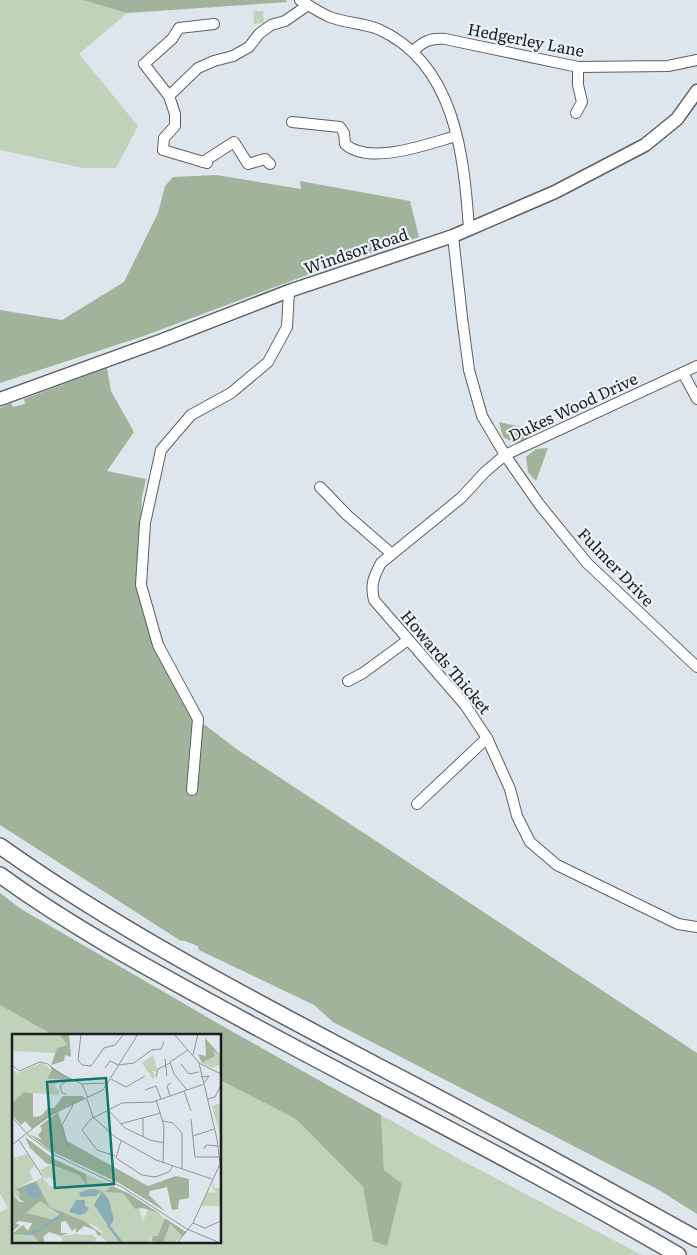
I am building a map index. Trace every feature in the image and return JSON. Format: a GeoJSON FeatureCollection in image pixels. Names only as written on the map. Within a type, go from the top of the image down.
{"type":"FeatureCollection","features":[{"type":"Feature","properties":{"kind":"highway"},"geometry":{"type":"LineString","coordinates":[[0,846],[112,920],[213,978],[490,1125],[697,1239]]}},
{"type":"Feature","properties":{"kind":"highway"},"geometry":{"type":"LineString","coordinates":[[0,875],[130,958],[678,1255]]}},
{"type":"Feature","properties":{"kind":"main road","name":"Windsor Road"},"geometry":{"type":"LineString","coordinates":[[0,399],[160,341],[289,291],[454,236],[555,192],[645,145],[677,120],[697,92]]}},
{"type":"Feature","properties":{"kind":"street"},"geometry":{"type":"LineString","coordinates":[[169,96],[198,68],[214,60],[233,56],[249,47],[259,34],[272,25],[285,21],[304,2],[330,17],[377,29],[413,51],[438,84],[448,104],[466,181],[469,229]]}},
{"type":"Feature","properties":{"kind":"street"},"geometry":{"type":"LineString","coordinates":[[214,24],[179,28],[172,39],[144,64],[169,96],[175,114],[174,126],[164,138],[163,150],[205,162],[234,142],[248,164],[266,160],[270,164]]}},
{"type":"Feature","properties":{"kind":"street","name":"Hedgerley Lane"},"geometry":{"type":"LineString","coordinates":[[413,51],[425,40],[433,38],[578,67],[668,66],[697,60]]}},
{"type":"Feature","properties":{"kind":"street"},"geometry":{"type":"LineString","coordinates":[[576,114],[582,102],[578,85],[578,67]]}},
{"type":"Feature","properties":{"kind":"street"},"geometry":{"type":"LineString","coordinates":[[292,122],[340,127],[344,134],[345,144],[350,149],[388,154],[456,136]]}},
{"type":"Feature","properties":{"kind":"street","name":"Dukes Wood Drive"},"geometry":{"type":"LineString","coordinates":[[454,236],[462,317],[470,370],[482,416],[506,455],[697,366]]}},
{"type":"Feature","properties":{"kind":"street"},"geometry":{"type":"LineString","coordinates":[[192,790],[198,719],[158,645],[141,586],[144,523],[161,450],[191,415],[232,393],[268,362],[287,327],[289,291]]}},
{"type":"Feature","properties":{"kind":"street"},"geometry":{"type":"LineString","coordinates":[[683,373],[697,399]]}},
{"type":"Feature","properties":{"kind":"street","name":"Howards Thicket"},"geometry":{"type":"LineString","coordinates":[[506,455],[485,472],[461,498],[382,564],[374,576],[371,589],[374,600],[465,705],[487,738],[510,789],[516,816],[530,842],[557,865],[678,924],[697,927]]}},
{"type":"Feature","properties":{"kind":"street","name":"Fulmer Drive"},"geometry":{"type":"LineString","coordinates":[[506,455],[539,504],[587,563],[697,667]]}},
{"type":"Feature","properties":{"kind":"street"},"geometry":{"type":"LineString","coordinates":[[320,487],[347,515],[392,554]]}},
{"type":"Feature","properties":{"kind":"street"},"geometry":{"type":"LineString","coordinates":[[348,681],[363,674],[408,640]]}},
{"type":"Feature","properties":{"kind":"street"},"geometry":{"type":"LineString","coordinates":[[417,804],[487,738]]}},
{"type":"Feature","properties":{"kind":"green space"},"geometry":{"type":"Polygon","coordinates":[[[0,0],[83,0],[127,13],[79,54],[138,126],[116,168],[83,168],[0,150],[0,0]]]}},
{"type":"Feature","properties":{"kind":"green space"},"geometry":{"type":"Polygon","coordinates":[[[83,0],[285,0],[288,2],[127,13],[83,0]]]}},
{"type":"Feature","properties":{"kind":"green space"},"geometry":{"type":"Polygon","coordinates":[[[253,11],[263,11],[264,23],[254,24],[253,11]]]}},
{"type":"Feature","properties":{"kind":"green space"},"geometry":{"type":"Polygon","coordinates":[[[216,175],[301,189],[300,181],[410,201],[419,237],[326,268],[141,337],[0,383],[0,310],[62,320],[124,282],[158,213],[165,186],[173,177],[216,175]]]}},
{"type":"Feature","properties":{"kind":"green space"},"geometry":{"type":"Polygon","coordinates":[[[107,368],[111,391],[134,432],[107,471],[146,479],[142,497],[139,575],[189,713],[238,750],[697,1053],[697,1214],[659,1190],[333,1022],[314,1005],[199,950],[198,946],[181,941],[0,825],[0,408],[11,403],[13,407],[25,404],[24,399],[107,368]]]}},
{"type":"Feature","properties":{"kind":"green space"},"geometry":{"type":"Polygon","coordinates":[[[499,422],[534,430],[526,442],[514,443],[503,437],[499,422]]]}},
{"type":"Feature","properties":{"kind":"green space"},"geometry":{"type":"Polygon","coordinates":[[[548,448],[536,481],[528,472],[526,457],[536,449],[548,448]]]}},
{"type":"Feature","properties":{"kind":"green space"},"geometry":{"type":"Polygon","coordinates":[[[0,893],[21,909],[381,1115],[384,1170],[402,1184],[387,1246],[373,1241],[363,1187],[296,1119],[221,1081],[221,1034],[51,1034],[0,1005],[0,893]]]}},
{"type":"Feature","properties":{"kind":"green space"},"geometry":{"type":"Polygon","coordinates":[[[0,1005],[51,1034],[12,1034],[12,1242],[221,1242],[221,1081],[296,1119],[363,1187],[373,1241],[384,1170],[381,1115],[459,1159],[642,1255],[0,1255],[0,1212],[8,1208],[0,1193],[0,1005]]]}}]}
